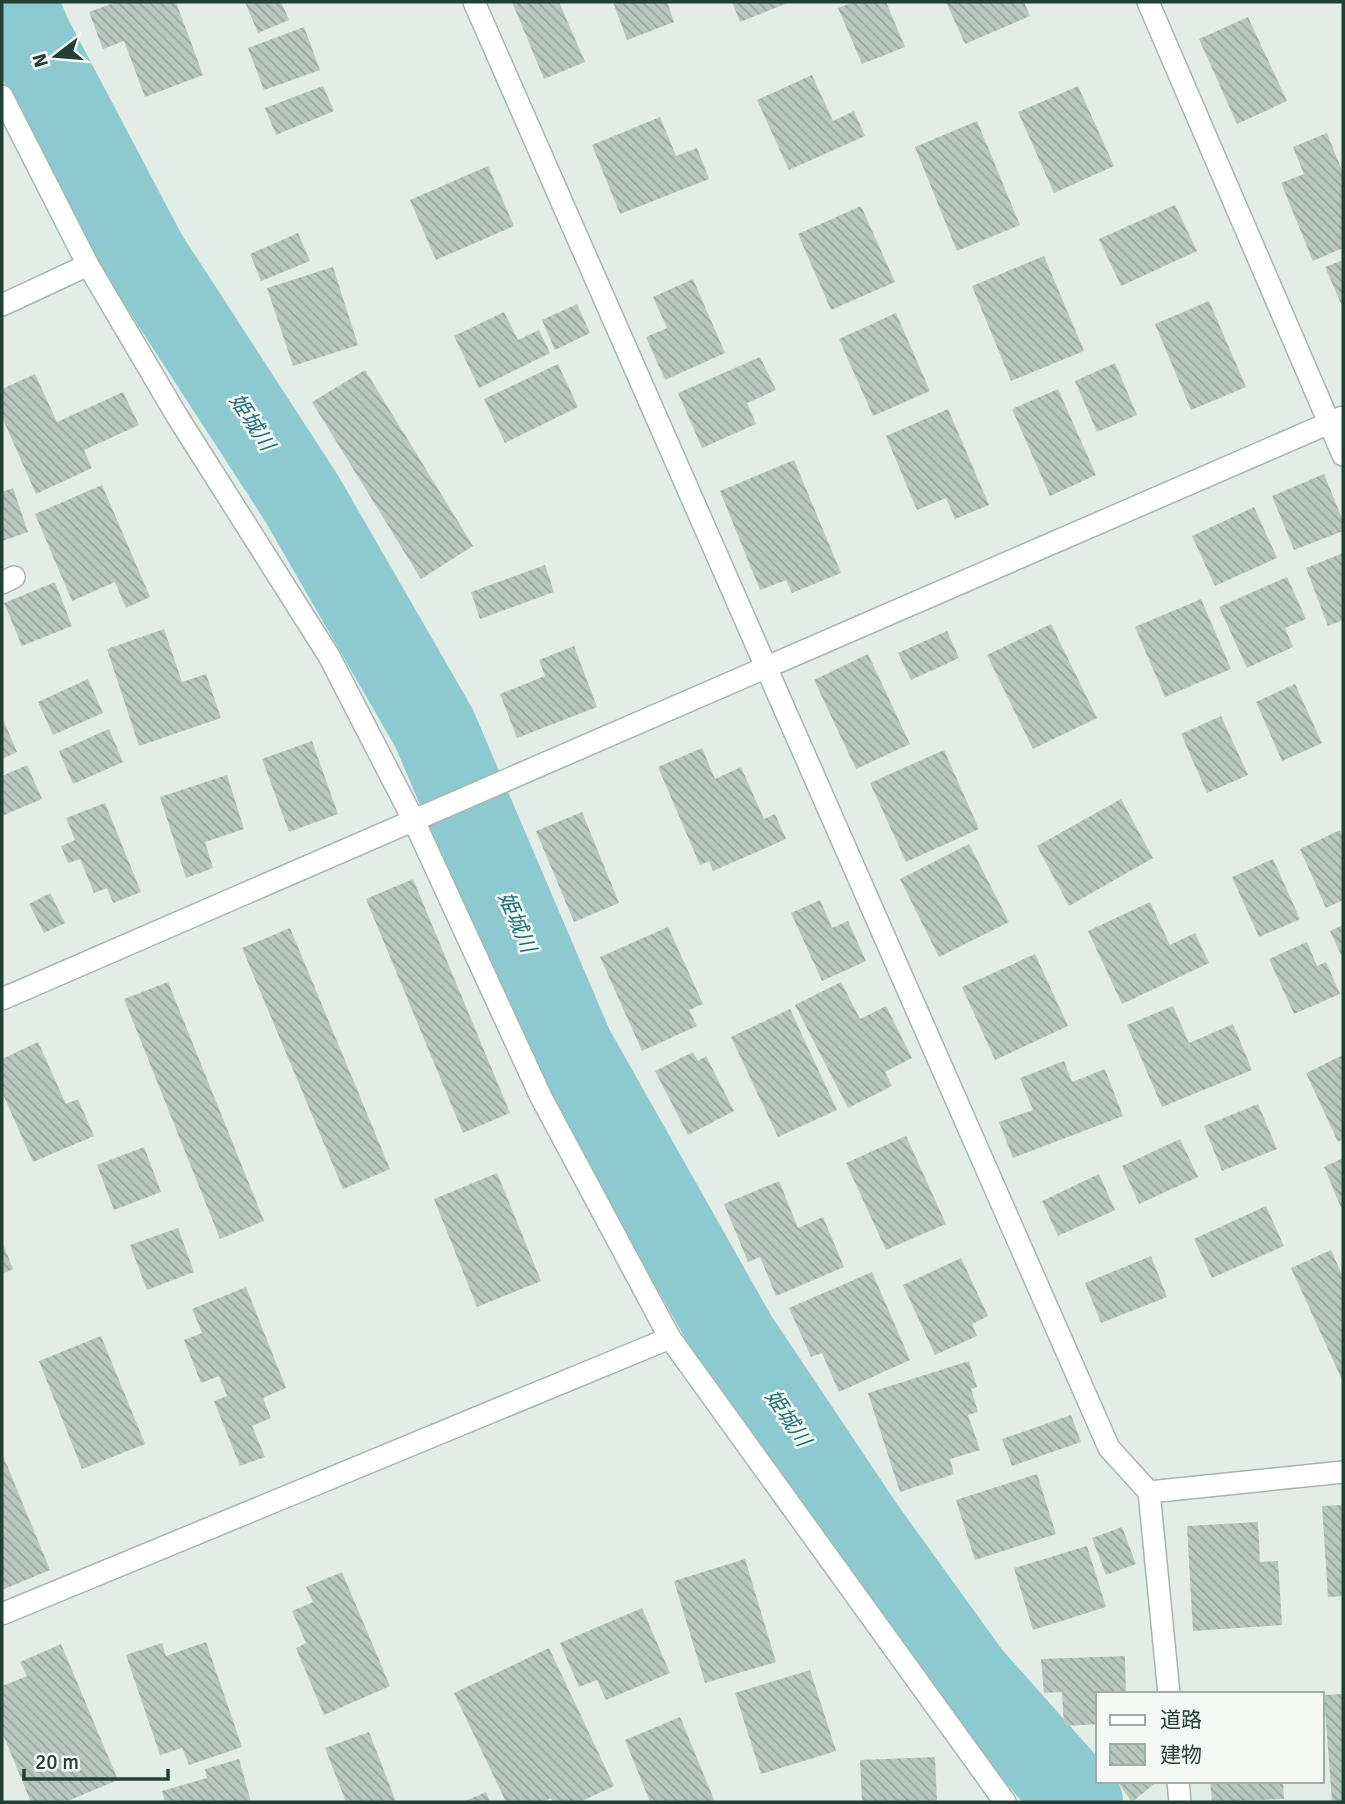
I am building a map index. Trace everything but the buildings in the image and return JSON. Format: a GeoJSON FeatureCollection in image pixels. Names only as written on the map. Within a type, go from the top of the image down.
{"type":"FeatureCollection","features":[{"type":"Feature","properties":{"kind":"street"},"geometry":{"type":"LineString","coordinates":[[474,2],[1109,1448],[1149,1492],[1169,1692]]}},
{"type":"Feature","properties":{"kind":"street"},"geometry":{"type":"LineString","coordinates":[[1148,2],[1336,420],[1343,454]]}},
{"type":"Feature","properties":{"kind":"street"},"geometry":{"type":"LineString","coordinates":[[2,96],[88,265],[177,416],[329,656],[414,821],[541,1097],[670,1338],[1005,1802]]}},
{"type":"Feature","properties":{"kind":"street"},"geometry":{"type":"LineString","coordinates":[[2,305],[88,265]]}},
{"type":"Feature","properties":{"kind":"street"},"geometry":{"type":"LineString","coordinates":[[2,999],[1336,420]]}},
{"type":"Feature","properties":{"kind":"street"},"geometry":{"type":"LineString","coordinates":[[2,1614],[670,1338]]}},
{"type":"Feature","properties":{"kind":"street"},"geometry":{"type":"LineString","coordinates":[[1149,1492],[1343,1472]]}},
{"type":"Feature","properties":{"kind":"street"},"geometry":{"type":"LineString","coordinates":[[1178,1783],[1180,1802]]}},
{"type":"Feature","properties":{"kind":"waterway","name":"姫城川"},"geometry":{"type":"LineString","coordinates":[[14,2],[29,37],[145,257],[302,499],[434,728],[571,1049],[735,1339],[862,1529],[968,1676],[1080,1802]]}}]}
